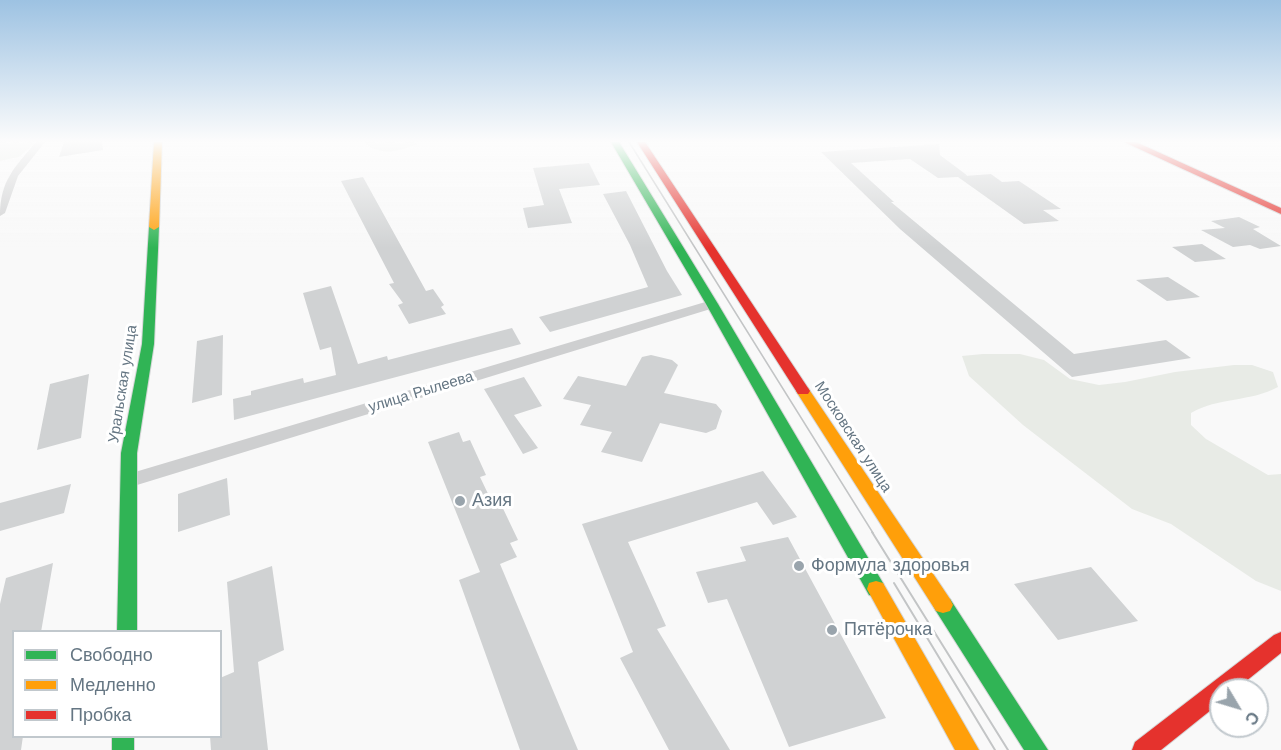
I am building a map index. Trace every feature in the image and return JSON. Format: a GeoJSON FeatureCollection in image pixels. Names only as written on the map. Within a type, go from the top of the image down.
{"type":"FeatureCollection","features":[{"type":"Feature","properties":{"kind":"main road","name":"Уральская улица"},"geometry":{"type":"LineString","coordinates":[[127,630],[131,480],[129,453],[148,344],[157,177]]}},
{"type":"Feature","properties":{"kind":"main road"},"geometry":{"type":"LineString","coordinates":[[636,177],[712,304],[968,750]]}},
{"type":"Feature","properties":{"kind":"main road","name":"Московская улица"},"geometry":{"type":"LineString","coordinates":[[663,177],[1037,750]]}},
{"type":"Feature","properties":{"kind":"main road"},"geometry":{"type":"LineString","coordinates":[[1206,177],[1281,211]]}},
{"type":"Feature","properties":{"kind":"main road"},"geometry":{"type":"LineString","coordinates":[[1143,750],[1281,641]]}},
{"type":"Feature","properties":{"kind":"street"},"geometry":{"type":"LineString","coordinates":[[0,213],[12,177]]}},
{"type":"Feature","properties":{"kind":"street","name":"улица Рылеева"},"geometry":{"type":"LineString","coordinates":[[131,480],[712,304]]}},
{"type":"Feature","properties":{"kind":"shaded area"},"geometry":{"type":"Polygon","coordinates":[[[1020,354],[1044,360],[1070,379],[1099,385],[1234,365],[1252,365],[1273,372],[1278,387],[1257,395],[1201,408],[1191,413],[1191,425],[1206,439],[1268,475],[1281,474],[1281,591],[1256,581],[1171,524],[1132,509],[1023,425],[969,376],[962,356],[1020,354]]]}},
{"type":"Feature","properties":{"kind":"building"},"geometry":{"type":"Polygon","coordinates":[[[363,177],[426,291],[433,289],[444,305],[441,307],[446,314],[409,324],[398,305],[403,303],[389,284],[394,283],[341,181],[363,177]]]}},
{"type":"Feature","properties":{"kind":"building"},"geometry":{"type":"Polygon","coordinates":[[[536,177],[596,177],[600,185],[559,189],[572,223],[528,228],[523,208],[544,205],[536,177]]]}},
{"type":"Feature","properties":{"kind":"building"},"geometry":{"type":"Polygon","coordinates":[[[847,177],[866,177],[894,202],[891,202],[1074,354],[1166,340],[1191,358],[1072,377],[900,229],[847,177]]]}},
{"type":"Feature","properties":{"kind":"building"},"geometry":{"type":"Polygon","coordinates":[[[958,177],[995,177],[1002,182],[1019,181],[1061,209],[1043,210],[1059,221],[1024,224],[958,177]]]}},
{"type":"Feature","properties":{"kind":"building"},"geometry":{"type":"Polygon","coordinates":[[[626,191],[667,271],[682,295],[550,332],[539,317],[648,287],[630,245],[603,194],[626,191]]]}},
{"type":"Feature","properties":{"kind":"building"},"geometry":{"type":"Polygon","coordinates":[[[1239,217],[1260,227],[1253,229],[1281,246],[1260,249],[1250,245],[1233,247],[1201,230],[1225,228],[1211,221],[1239,217]]]}},
{"type":"Feature","properties":{"kind":"building"},"geometry":{"type":"Polygon","coordinates":[[[1202,244],[1226,259],[1195,262],[1172,247],[1202,244]]]}},
{"type":"Feature","properties":{"kind":"building"},"geometry":{"type":"Polygon","coordinates":[[[1168,277],[1200,297],[1167,301],[1136,280],[1168,277]]]}},
{"type":"Feature","properties":{"kind":"building"},"geometry":{"type":"Polygon","coordinates":[[[331,286],[358,364],[387,356],[388,360],[512,328],[521,344],[234,420],[233,399],[251,395],[251,391],[303,378],[304,383],[336,375],[331,347],[320,350],[303,293],[331,286]]]}},
{"type":"Feature","properties":{"kind":"building"},"geometry":{"type":"Polygon","coordinates":[[[223,335],[222,395],[192,403],[197,341],[223,335]]]}},
{"type":"Feature","properties":{"kind":"building"},"geometry":{"type":"Polygon","coordinates":[[[651,355],[672,360],[678,365],[664,393],[716,404],[722,411],[716,429],[706,433],[660,423],[642,462],[601,452],[612,432],[580,425],[591,405],[563,399],[578,376],[626,386],[642,357],[651,355]]]}},
{"type":"Feature","properties":{"kind":"building"},"geometry":{"type":"Polygon","coordinates":[[[89,374],[81,438],[37,450],[50,384],[89,374]]]}},
{"type":"Feature","properties":{"kind":"building"},"geometry":{"type":"Polygon","coordinates":[[[524,377],[542,406],[514,415],[538,448],[523,454],[484,389],[524,377]]]}},
{"type":"Feature","properties":{"kind":"building"},"geometry":{"type":"Polygon","coordinates":[[[459,432],[463,442],[470,440],[486,475],[480,477],[491,500],[498,498],[518,540],[510,543],[517,557],[500,564],[578,750],[520,750],[459,580],[480,572],[428,442],[459,432]]]}},
{"type":"Feature","properties":{"kind":"building"},"geometry":{"type":"Polygon","coordinates":[[[763,471],[797,517],[773,525],[757,502],[628,542],[666,626],[657,629],[730,750],[669,750],[620,658],[633,652],[582,524],[763,471]]]}},
{"type":"Feature","properties":{"kind":"building"},"geometry":{"type":"Polygon","coordinates":[[[227,478],[230,515],[178,532],[178,494],[227,478]]]}},
{"type":"Feature","properties":{"kind":"building"},"geometry":{"type":"Polygon","coordinates":[[[71,484],[64,513],[0,531],[0,503],[71,484]]]}},
{"type":"Feature","properties":{"kind":"building"},"geometry":{"type":"Polygon","coordinates":[[[788,537],[886,718],[789,747],[727,599],[708,603],[696,572],[746,561],[740,547],[788,537]]]}},
{"type":"Feature","properties":{"kind":"building"},"geometry":{"type":"Polygon","coordinates":[[[53,563],[41,630],[12,630],[12,738],[23,738],[21,750],[0,750],[0,604],[6,578],[53,563]]]}},
{"type":"Feature","properties":{"kind":"building"},"geometry":{"type":"Polygon","coordinates":[[[272,566],[284,650],[258,662],[268,750],[211,750],[210,738],[222,738],[222,677],[234,672],[227,582],[272,566]]]}},
{"type":"Feature","properties":{"kind":"building"},"geometry":{"type":"Polygon","coordinates":[[[1091,567],[1138,621],[1058,640],[1014,584],[1091,567]]]}},
{"type":"Feature","properties":{"kind":"tram line"},"geometry":{"type":"LineString","coordinates":[[651,177],[873,533]]}},
{"type":"Feature","properties":{"kind":"tram line"},"geometry":{"type":"LineString","coordinates":[[872,532],[1008,750]]}},
{"type":"Feature","properties":{"kind":"tram line"},"geometry":{"type":"LineString","coordinates":[[894,583],[995,750]]}},
{"type":"Feature","properties":{"kind":"traffic: fast"},"geometry":{"type":"LineString","coordinates":[[636,177],[876,589]]}},
{"type":"Feature","properties":{"kind":"traffic: fast"},"geometry":{"type":"LineString","coordinates":[[127,630],[129,453],[148,344],[154,227]]}},
{"type":"Feature","properties":{"kind":"traffic: fast"},"geometry":{"type":"LineString","coordinates":[[943,605],[1037,750]]}},
{"type":"Feature","properties":{"kind":"traffic: fast"},"geometry":{"type":"LineString","coordinates":[[123,738],[123,750]]}},
{"type":"Feature","properties":{"kind":"traffic: slow"},"geometry":{"type":"LineString","coordinates":[[154,227],[156,177]]}},
{"type":"Feature","properties":{"kind":"traffic: slow"},"geometry":{"type":"LineString","coordinates":[[803,391],[943,605]]}},
{"type":"Feature","properties":{"kind":"traffic: slow"},"geometry":{"type":"LineString","coordinates":[[876,589],[968,750]]}},
{"type":"Feature","properties":{"kind":"traffic: jam"},"geometry":{"type":"LineString","coordinates":[[664,177],[803,391]]}},
{"type":"Feature","properties":{"kind":"traffic: jam"},"geometry":{"type":"LineString","coordinates":[[1206,177],[1281,211]]}},
{"type":"Feature","properties":{"kind":"traffic: jam"},"geometry":{"type":"LineString","coordinates":[[1143,750],[1281,641]]}},
{"type":"Feature","properties":{"kind":"place","name":"Азия"},"geometry":{"type":"Point","coordinates":[460,501]}},
{"type":"Feature","properties":{"kind":"place","name":"Формула здоровья"},"geometry":{"type":"Point","coordinates":[799,566]}},
{"type":"Feature","properties":{"kind":"place","name":"Пятёрочка"},"geometry":{"type":"Point","coordinates":[832,630]}}]}
